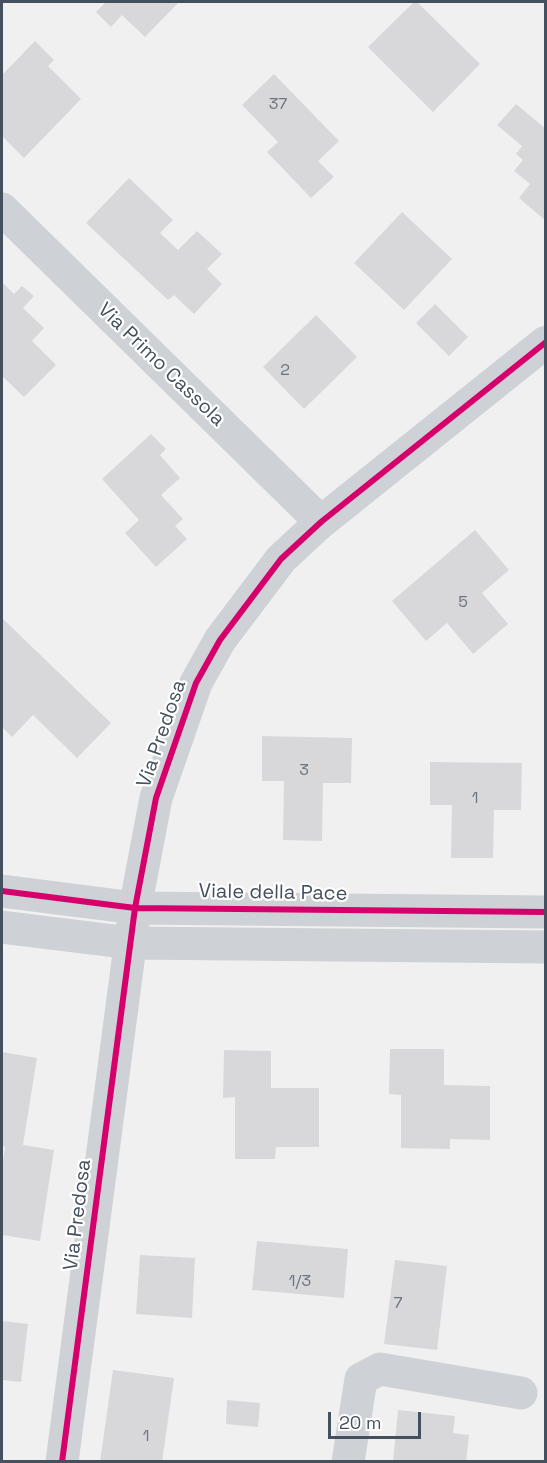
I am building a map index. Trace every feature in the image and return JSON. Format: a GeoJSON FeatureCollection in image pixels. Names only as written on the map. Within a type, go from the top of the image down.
{"type":"FeatureCollection","features":[{"type":"Feature","properties":{"kind":"street","name":"Via Primo Cassola"},"geometry":{"type":"LineString","coordinates":[[2,209],[321,522]]}},
{"type":"Feature","properties":{"kind":"street","name":"Via Predosa"},"geometry":{"type":"LineString","coordinates":[[62,1461],[135,908],[156,798],[196,683],[220,640],[281,559],[321,522],[546,342]]}},
{"type":"Feature","properties":{"kind":"street","name":"Viale della Pace"},"geometry":{"type":"LineString","coordinates":[[2,891],[135,908],[546,912]]}},
{"type":"Feature","properties":{"kind":"street"},"geometry":{"type":"LineString","coordinates":[[2,927],[130,943],[546,947]]}},
{"type":"Feature","properties":{"kind":"street"},"geometry":{"type":"LineString","coordinates":[[348,1461],[361,1379],[380,1369],[521,1393]]}},
{"type":"Feature","properties":{"kind":"building"},"geometry":{"type":"Polygon","coordinates":[[[106,2],[179,2],[145,37],[122,15],[111,27],[96,12],[106,2]]]}},
{"type":"Feature","properties":{"kind":"building"},"geometry":{"type":"Polygon","coordinates":[[[414,2],[417,2],[480,64],[433,112],[368,47],[414,2]]]}},
{"type":"Feature","properties":{"kind":"building"},"geometry":{"type":"Polygon","coordinates":[[[35,41],[54,60],[48,66],[81,99],[24,158],[2,136],[2,75],[35,41]]]}},
{"type":"Feature","properties":{"kind":"building"},"geometry":{"type":"Polygon","coordinates":[[[274,74],[339,141],[318,161],[334,177],[311,198],[267,152],[278,142],[242,105],[274,74]]]}},
{"type":"Feature","properties":{"kind":"building"},"geometry":{"type":"Polygon","coordinates":[[[516,104],[546,129],[546,221],[519,198],[530,184],[514,171],[523,160],[516,154],[522,146],[497,125],[516,104]]]}},
{"type":"Feature","properties":{"kind":"building"},"geometry":{"type":"Polygon","coordinates":[[[129,178],[173,220],[160,233],[178,250],[197,231],[222,254],[207,269],[222,284],[194,314],[174,295],[168,300],[86,223],[129,178]]]}},
{"type":"Feature","properties":{"kind":"building"},"geometry":{"type":"Polygon","coordinates":[[[402,212],[452,259],[404,310],[354,263],[402,212]]]}},
{"type":"Feature","properties":{"kind":"building"},"geometry":{"type":"Polygon","coordinates":[[[2,282],[14,294],[22,286],[34,296],[23,308],[44,328],[32,341],[56,365],[24,397],[2,376],[2,282]]]}},
{"type":"Feature","properties":{"kind":"building"},"geometry":{"type":"Polygon","coordinates":[[[435,304],[468,337],[449,356],[416,323],[435,304]]]}},
{"type":"Feature","properties":{"kind":"building"},"geometry":{"type":"Polygon","coordinates":[[[316,315],[357,357],[304,409],[263,367],[316,315]]]}},
{"type":"Feature","properties":{"kind":"building"},"geometry":{"type":"Polygon","coordinates":[[[151,434],[166,449],[160,455],[180,478],[161,495],[183,519],[175,526],[187,539],[156,567],[125,533],[139,520],[102,479],[151,434]]]}},
{"type":"Feature","properties":{"kind":"building"},"geometry":{"type":"Polygon","coordinates":[[[475,530],[509,570],[482,593],[508,624],[473,654],[447,623],[426,641],[392,601],[475,530]]]}},
{"type":"Feature","properties":{"kind":"building"},"geometry":{"type":"Polygon","coordinates":[[[2,618],[111,723],[77,758],[33,715],[12,737],[2,727],[2,618]]]}},
{"type":"Feature","properties":{"kind":"building"},"geometry":{"type":"Polygon","coordinates":[[[262,736],[352,738],[351,783],[323,783],[322,841],[283,840],[284,781],[262,781],[262,736]]]}},
{"type":"Feature","properties":{"kind":"building"},"geometry":{"type":"Polygon","coordinates":[[[430,762],[522,763],[521,810],[494,810],[493,858],[451,858],[452,805],[430,805],[430,762]]]}},
{"type":"Feature","properties":{"kind":"building"},"geometry":{"type":"Polygon","coordinates":[[[390,1049],[444,1049],[444,1085],[490,1086],[490,1140],[450,1139],[450,1149],[401,1148],[401,1095],[389,1094],[390,1049]]]}},
{"type":"Feature","properties":{"kind":"building"},"geometry":{"type":"Polygon","coordinates":[[[224,1050],[271,1051],[271,1088],[319,1088],[319,1147],[276,1147],[275,1159],[235,1159],[235,1097],[223,1098],[224,1050]]]}},
{"type":"Feature","properties":{"kind":"building"},"geometry":{"type":"Polygon","coordinates":[[[2,1052],[37,1058],[23,1145],[54,1150],[40,1241],[2,1235],[2,1167],[5,1147],[2,1146],[2,1052]]]}},
{"type":"Feature","properties":{"kind":"building"},"geometry":{"type":"Polygon","coordinates":[[[257,1241],[348,1249],[344,1298],[252,1290],[257,1241]]]}},
{"type":"Feature","properties":{"kind":"building"},"geometry":{"type":"Polygon","coordinates":[[[140,1255],[195,1258],[192,1318],[136,1314],[140,1255]]]}},
{"type":"Feature","properties":{"kind":"building"},"geometry":{"type":"Polygon","coordinates":[[[395,1260],[447,1266],[437,1350],[384,1344],[395,1260]]]}},
{"type":"Feature","properties":{"kind":"building"},"geometry":{"type":"Polygon","coordinates":[[[2,1321],[28,1324],[21,1382],[2,1380],[2,1321]]]}},
{"type":"Feature","properties":{"kind":"building"},"geometry":{"type":"Polygon","coordinates":[[[113,1370],[174,1378],[162,1462],[100,1462],[113,1370]]]}},
{"type":"Feature","properties":{"kind":"building"},"geometry":{"type":"Polygon","coordinates":[[[227,1400],[260,1403],[258,1427],[226,1424],[227,1400]]]}},
{"type":"Feature","properties":{"kind":"building"},"geometry":{"type":"Polygon","coordinates":[[[398,1410],[455,1416],[453,1433],[469,1435],[466,1462],[393,1462],[398,1410]]]}},
{"type":"Feature","properties":{"kind":"cycle path"},"geometry":{"type":"LineString","coordinates":[[62,1462],[135,908],[156,798],[196,683],[220,640],[281,559],[321,522],[546,342]]}},
{"type":"Feature","properties":{"kind":"cycle path"},"geometry":{"type":"LineString","coordinates":[[2,891],[135,908],[546,912]]}}]}
